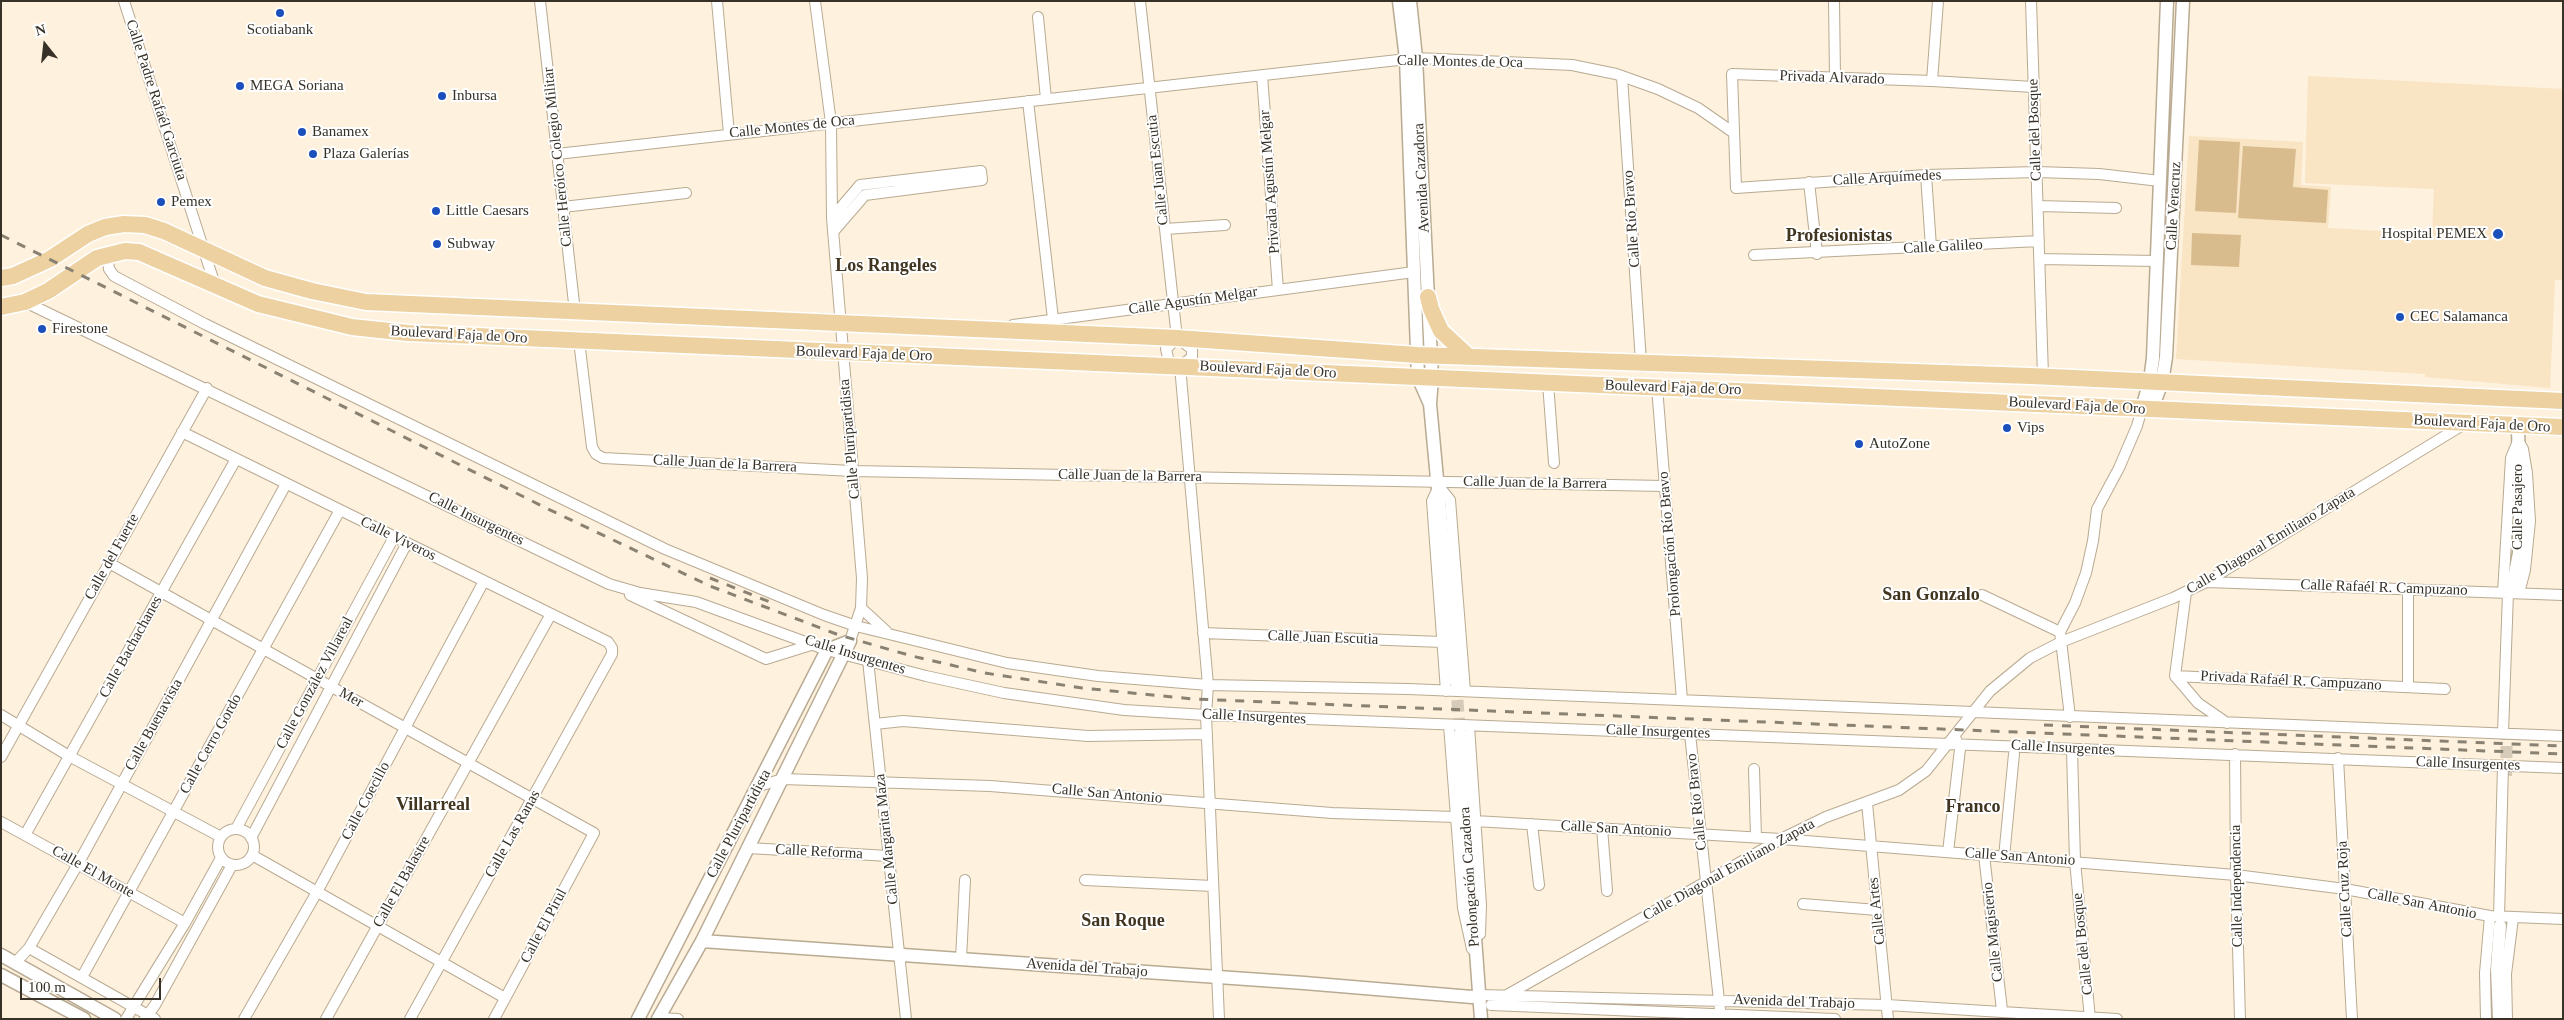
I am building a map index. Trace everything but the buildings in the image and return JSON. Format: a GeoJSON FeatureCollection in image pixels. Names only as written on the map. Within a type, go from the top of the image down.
{"type":"FeatureCollection","features":[{"type":"Feature","properties":{"kind":"main road","name":"Boulevard Faja de Oro"},"geometry":{"type":"LineString","coordinates":[[1,278],[13,276],[64,250],[88,234],[105,227],[124,224],[145,225],[164,231],[246,270],[312,291],[366,302],[840,325],[1177,338],[1424,355],[2043,376],[2563,401]]}},
{"type":"Feature","properties":{"kind":"main road"},"geometry":{"type":"LineString","coordinates":[[64,250],[86,264]]}},
{"type":"Feature","properties":{"kind":"main road","name":"Boulevard Faja de Oro"},"geometry":{"type":"LineString","coordinates":[[1,307],[25,302],[48,291],[97,258],[111,253],[139,252],[242,298],[308,318],[352,327],[408,333],[2467,423],[2518,433],[2563,427]]}},
{"type":"Feature","properties":{"kind":"main road"},"geometry":{"type":"LineString","coordinates":[[242,298],[248,291],[249,280],[246,270]]}},
{"type":"Feature","properties":{"kind":"main road"},"geometry":{"type":"LineString","coordinates":[[1428,297],[1433,315],[1442,331],[1468,356]]}},
{"type":"Feature","properties":{"kind":"main road"},"geometry":{"type":"LineString","coordinates":[[1893,397],[1891,383],[1894,371]]}},
{"type":"Feature","properties":{"kind":"main road"},"geometry":{"type":"LineString","coordinates":[[2438,394],[2450,412],[2467,423]]}},
{"type":"Feature","properties":{"kind":"main road"},"geometry":{"type":"LineString","coordinates":[[2518,433],[2525,409],[2541,400]]}},
{"type":"Feature","properties":{"kind":"street","name":"Calle Padre Rafaél Garciuta"},"geometry":{"type":"LineString","coordinates":[[124,1],[215,285]]}},
{"type":"Feature","properties":{"kind":"street","name":"Calle Heróico Colegio Militar"},"geometry":{"type":"LineString","coordinates":[[540,1],[575,312]]}},
{"type":"Feature","properties":{"kind":"street"},"geometry":{"type":"LineString","coordinates":[[717,1],[729,134]]}},
{"type":"Feature","properties":{"kind":"street","name":"Calle Pluripartidista"},"geometry":{"type":"LineString","coordinates":[[658,1018],[702,941],[783,779],[850,641],[861,608],[862,578],[832,218],[831,123],[815,1]]}},
{"type":"Feature","properties":{"kind":"street","name":"Calle Juan Escutia"},"geometry":{"type":"LineString","coordinates":[[1140,1],[1177,338]]}},
{"type":"Feature","properties":{"kind":"street","name":"Avenida Cazadora"},"geometry":{"type":"LineString","coordinates":[[1399,1],[1411,59],[1428,297],[1424,355]]}},
{"type":"Feature","properties":{"kind":"street","name":"Avenida Cazadora"},"geometry":{"type":"LineString","coordinates":[[1410,1],[1414,272],[1424,355]]}},
{"type":"Feature","properties":{"kind":"street"},"geometry":{"type":"LineString","coordinates":[[1834,1],[1836,78]]}},
{"type":"Feature","properties":{"kind":"street"},"geometry":{"type":"LineString","coordinates":[[1932,81],[1938,1]]}},
{"type":"Feature","properties":{"kind":"street","name":"Calle del Bosque"},"geometry":{"type":"LineString","coordinates":[[2031,1],[2043,376]]}},
{"type":"Feature","properties":{"kind":"street","name":"Calle Veracruz"},"geometry":{"type":"LineString","coordinates":[[2156,381],[2154,358],[2167,1]]}},
{"type":"Feature","properties":{"kind":"street","name":"Calle Veracruz"},"geometry":{"type":"LineString","coordinates":[[2147,408],[2166,358],[2183,1]]}},
{"type":"Feature","properties":{"kind":"street"},"geometry":{"type":"LineString","coordinates":[[1038,17],[1046,99]]}},
{"type":"Feature","properties":{"kind":"street","name":"Calle Montes de Oca"},"geometry":{"type":"LineString","coordinates":[[557,154],[1411,59],[1572,65],[1622,77],[1658,89],[1698,108],[1734,133]]}},
{"type":"Feature","properties":{"kind":"street","name":"Privada Alvarado"},"geometry":{"type":"LineString","coordinates":[[1734,133],[1732,74],[1932,81],[2033,87]]}},
{"type":"Feature","properties":{"kind":"street","name":"Privada Agustín Melgar"},"geometry":{"type":"LineString","coordinates":[[1262,75],[1278,290]]}},
{"type":"Feature","properties":{"kind":"street","name":"Calle Río Bravo"},"geometry":{"type":"LineString","coordinates":[[1622,77],[1641,362]]}},
{"type":"Feature","properties":{"kind":"street"},"geometry":{"type":"LineString","coordinates":[[1028,101],[1053,320]]}},
{"type":"Feature","properties":{"kind":"street","name":"Calle Arquímedes"},"geometry":{"type":"LineString","coordinates":[[1734,133],[1736,188],[1926,175],[2037,172],[2099,174],[2160,181]]}},
{"type":"Feature","properties":{"kind":"street"},"geometry":{"type":"LineString","coordinates":[[832,218],[860,185],[916,183],[982,180],[981,171],[916,183],[865,195],[834,232]]}},
{"type":"Feature","properties":{"kind":"street"},"geometry":{"type":"LineString","coordinates":[[1926,175],[1930,247]]}},
{"type":"Feature","properties":{"kind":"street"},"geometry":{"type":"LineString","coordinates":[[1809,182],[1817,254]]}},
{"type":"Feature","properties":{"kind":"street"},"geometry":{"type":"LineString","coordinates":[[563,207],[686,193]]}},
{"type":"Feature","properties":{"kind":"street"},"geometry":{"type":"LineString","coordinates":[[2038,206],[2116,208]]}},
{"type":"Feature","properties":{"kind":"street"},"geometry":{"type":"LineString","coordinates":[[1165,229],[1225,225]]}},
{"type":"Feature","properties":{"kind":"street","name":"Calle Galileo"},"geometry":{"type":"LineString","coordinates":[[1754,255],[1817,254],[2039,241]]}},
{"type":"Feature","properties":{"kind":"street","name":"Calle Insurgentes"},"geometry":{"type":"LineString","coordinates":[[111,253],[108,261],[109,269],[114,276],[205,324],[665,549],[824,615],[856,626],[1007,663],[1098,676],[1208,685],[1446,690],[1461,687],[1682,700],[1971,713],[2563,736]]}},
{"type":"Feature","properties":{"kind":"street"},"geometry":{"type":"LineString","coordinates":[[2040,259],[2157,261]]}},
{"type":"Feature","properties":{"kind":"street","name":"Calle Agustín Melgar"},"geometry":{"type":"LineString","coordinates":[[972,330],[1414,272]]}},
{"type":"Feature","properties":{"kind":"street","name":"Calle Insurgentes"},"geometry":{"type":"LineString","coordinates":[[25,302],[207,388],[609,584],[640,593],[696,602],[827,650],[1004,693],[1124,710],[1449,725],[1465,730],[1690,734],[1954,742],[2072,750],[2235,754],[2563,768]]}},
{"type":"Feature","properties":{"kind":"street"},"geometry":{"type":"LineString","coordinates":[[1177,338],[1192,349],[1192,357],[1180,366],[1169,362],[1166,358],[1166,349],[1177,338]]}},
{"type":"Feature","properties":{"kind":"street","name":"Calle Juan de la Barrera"},"geometry":{"type":"LineString","coordinates":[[579,341],[592,447],[596,454],[603,458],[852,471],[1438,484],[1665,486]]}},
{"type":"Feature","properties":{"kind":"street"},"geometry":{"type":"LineString","coordinates":[[1424,355],[1461,687]]}},
{"type":"Feature","properties":{"kind":"street"},"geometry":{"type":"LineString","coordinates":[[1180,366],[1208,685],[1206,715],[1219,1019]]}},
{"type":"Feature","properties":{"kind":"street"},"geometry":{"type":"LineString","coordinates":[[1548,383],[1554,462]]}},
{"type":"Feature","properties":{"kind":"street","name":"Prolongación Río Bravo"},"geometry":{"type":"LineString","coordinates":[[1657,387],[1682,700]]}},
{"type":"Feature","properties":{"kind":"street","name":"Calle del Fuerte"},"geometry":{"type":"LineString","coordinates":[[1,757],[207,388]]}},
{"type":"Feature","properties":{"kind":"street"},"geometry":{"type":"LineString","coordinates":[[2070,716],[2060,637],[2086,573],[2094,541],[2097,509],[2119,468],[2147,408]]}},
{"type":"Feature","properties":{"kind":"street","name":"Calle Diagonal Emiliano Zapata"},"geometry":{"type":"LineString","coordinates":[[1481,1000],[1507,995],[1780,839],[1826,817],[1899,790],[1926,771],[1954,742],[1971,713],[1990,690],[2016,668],[2060,637],[2186,592],[2206,582],[2467,423]]}},
{"type":"Feature","properties":{"kind":"street","name":"Calle Viveros"},"geometry":{"type":"LineString","coordinates":[[182,432],[608,642],[612,648]]}},
{"type":"Feature","properties":{"kind":"street","name":"Calle Pasajero"},"geometry":{"type":"LineString","coordinates":[[2503,733],[2511,592],[2519,553],[2518,433]]}},
{"type":"Feature","properties":{"kind":"street","name":"Calle Bachachanes"},"geometry":{"type":"LineString","coordinates":[[25,835],[236,459]]}},
{"type":"Feature","properties":{"kind":"street","name":"Calle Buenavista"},"geometry":{"type":"LineString","coordinates":[[15,962],[29,948],[78,864],[286,484]]}},
{"type":"Feature","properties":{"kind":"street"},"geometry":{"type":"LineString","coordinates":[[1438,484],[1432,501],[1446,690]]}},
{"type":"Feature","properties":{"kind":"street","name":"Calle Cerro Gordo"},"geometry":{"type":"LineString","coordinates":[[82,978],[340,510]]}},
{"type":"Feature","properties":{"kind":"street","name":"Calle González Villareal"},"geometry":{"type":"LineString","coordinates":[[236,829],[394,537]]}},
{"type":"Feature","properties":{"kind":"street","name":"Calle González Villareal"},"geometry":{"type":"LineString","coordinates":[[251,838],[407,543]]}},
{"type":"Feature","properties":{"kind":"street","name":"Mer"},"geometry":{"type":"LineString","coordinates":[[109,563],[594,833]]}},
{"type":"Feature","properties":{"kind":"street","name":"Calle Coecillo"},"geometry":{"type":"LineString","coordinates":[[244,1019],[317,892],[484,581]]}},
{"type":"Feature","properties":{"kind":"street","name":"Calle Rafaél R. Campuzano"},"geometry":{"type":"LineString","coordinates":[[2206,582],[2563,595]]}},
{"type":"Feature","properties":{"kind":"street"},"geometry":{"type":"LineString","coordinates":[[609,584],[766,659],[814,644]]}},
{"type":"Feature","properties":{"kind":"street"},"geometry":{"type":"LineString","coordinates":[[2408,589],[2408,687]]}},
{"type":"Feature","properties":{"kind":"street"},"geometry":{"type":"LineString","coordinates":[[2175,676],[2186,592]]}},
{"type":"Feature","properties":{"kind":"street"},"geometry":{"type":"LineString","coordinates":[[1982,595],[2060,637]]}},
{"type":"Feature","properties":{"kind":"street"},"geometry":{"type":"LineString","coordinates":[[861,608],[875,623],[896,636]]}},
{"type":"Feature","properties":{"kind":"street","name":"Calle El Balastre"},"geometry":{"type":"LineString","coordinates":[[326,1019],[551,614]]}},
{"type":"Feature","properties":{"kind":"street","name":"Calle Juan Escutia"},"geometry":{"type":"LineString","coordinates":[[1204,633],[1442,642]]}},
{"type":"Feature","properties":{"kind":"street"},"geometry":{"type":"LineString","coordinates":[[827,650],[850,641]]}},
{"type":"Feature","properties":{"kind":"street","name":"Calle Las Ranas"},"geometry":{"type":"LineString","coordinates":[[410,1019],[612,654],[612,648]]}},
{"type":"Feature","properties":{"kind":"street","name":"Calle Pluripartidista"},"geometry":{"type":"LineString","coordinates":[[638,1019],[827,650]]}},
{"type":"Feature","properties":{"kind":"street","name":"Calle Margarita Maza"},"geometry":{"type":"LineString","coordinates":[[868,660],[906,1019]]}},
{"type":"Feature","properties":{"kind":"street","name":"Privada Rafaél R. Campuzano"},"geometry":{"type":"LineString","coordinates":[[2175,676],[2445,689]]}},
{"type":"Feature","properties":{"kind":"street","name":"Privada Rafaél R. Campuzano"},"geometry":{"type":"LineString","coordinates":[[2175,676],[2198,703],[2227,723]]}},
{"type":"Feature","properties":{"kind":"street","name":"Privada Rafaél R. Campuzano"},"geometry":{"type":"LineString","coordinates":[[2195,722],[2198,703]]}},
{"type":"Feature","properties":{"kind":"street"},"geometry":{"type":"LineString","coordinates":[[1,715],[69,756],[220,837]]}},
{"type":"Feature","properties":{"kind":"street"},"geometry":{"type":"LineString","coordinates":[[875,724],[903,721],[1088,736],[1207,734]]}},
{"type":"Feature","properties":{"kind":"street"},"geometry":{"type":"LineString","coordinates":[[1449,725],[1463,908],[1475,957]]}},
{"type":"Feature","properties":{"kind":"street"},"geometry":{"type":"LineString","coordinates":[[1465,730],[1475,821],[1481,905],[1479,944],[1475,957]]}},
{"type":"Feature","properties":{"kind":"street","name":"Prolongación Cazadora"},"geometry":{"type":"LineString","coordinates":[[1465,730],[1475,957],[1481,1000],[1481,1019]]}},
{"type":"Feature","properties":{"kind":"street","name":"Calle Río Bravo"},"geometry":{"type":"LineString","coordinates":[[1690,734],[1721,1016]]}},
{"type":"Feature","properties":{"kind":"street"},"geometry":{"type":"LineString","coordinates":[[1948,852],[1954,742]]}},
{"type":"Feature","properties":{"kind":"street","name":"Calle del Bosque"},"geometry":{"type":"LineString","coordinates":[[2072,750],[2075,861],[2090,1018]]}},
{"type":"Feature","properties":{"kind":"street"},"geometry":{"type":"LineString","coordinates":[[2004,857],[2014,754]]}},
{"type":"Feature","properties":{"kind":"street","name":"Calle Independencia"},"geometry":{"type":"LineString","coordinates":[[2235,754],[2240,1019]]}},
{"type":"Feature","properties":{"kind":"street","name":"Calle Cruz Roja"},"geometry":{"type":"LineString","coordinates":[[2338,758],[2352,1019]]}},
{"type":"Feature","properties":{"kind":"street"},"geometry":{"type":"LineString","coordinates":[[2499,1019],[2497,920],[2503,766]]}},
{"type":"Feature","properties":{"kind":"street"},"geometry":{"type":"LineString","coordinates":[[1754,769],[1756,837]]}},
{"type":"Feature","properties":{"kind":"street","name":"Calle San Antonio"},"geometry":{"type":"LineString","coordinates":[[759,786],[783,779],[881,781],[1099,793],[1210,804],[1340,813],[1456,817]]}},
{"type":"Feature","properties":{"kind":"street","name":"Calle Artes"},"geometry":{"type":"LineString","coordinates":[[1866,803],[1888,1019]]}},
{"type":"Feature","properties":{"kind":"street","name":"Calle San Antonio"},"geometry":{"type":"LineString","coordinates":[[1475,821],[1700,833],[2236,875],[2345,889],[2497,920],[2513,918],[2563,919]]}},
{"type":"Feature","properties":{"kind":"street","name":"Calle El Monte"},"geometry":{"type":"LineString","coordinates":[[1,822],[185,923]]}},
{"type":"Feature","properties":{"kind":"street"},"geometry":{"type":"LineString","coordinates":[[1532,824],[1539,885]]}},
{"type":"Feature","properties":{"kind":"street"},"geometry":{"type":"LineString","coordinates":[[1602,828],[1607,891]]}},
{"type":"Feature","properties":{"kind":"street"},"geometry":{"type":"LineString","coordinates":[[236,829],[242,830],[251,838],[254,850],[244,864],[232,865],[221,858],[217,848],[220,837],[230,830],[236,829]]}},
{"type":"Feature","properties":{"kind":"street","name":"Calle El Pirul"},"geometry":{"type":"LineString","coordinates":[[494,1019],[594,833]]}},
{"type":"Feature","properties":{"kind":"street","name":"Calle Reforma"},"geometry":{"type":"LineString","coordinates":[[748,848],[889,856]]}},
{"type":"Feature","properties":{"kind":"street"},"geometry":{"type":"LineString","coordinates":[[252,855],[505,998]]}},
{"type":"Feature","properties":{"kind":"street","name":"Calle Magisterio"},"geometry":{"type":"LineString","coordinates":[[1984,855],[2002,1010]]}},
{"type":"Feature","properties":{"kind":"street"},"geometry":{"type":"LineString","coordinates":[[126,1019],[185,923],[221,858]]}},
{"type":"Feature","properties":{"kind":"street"},"geometry":{"type":"LineString","coordinates":[[29,948],[135,1006],[150,1018],[232,865]]}},
{"type":"Feature","properties":{"kind":"street"},"geometry":{"type":"LineString","coordinates":[[961,959],[965,880]]}},
{"type":"Feature","properties":{"kind":"street"},"geometry":{"type":"LineString","coordinates":[[1085,880],[1214,886]]}},
{"type":"Feature","properties":{"kind":"street"},"geometry":{"type":"LineString","coordinates":[[705,890],[722,898]]}},
{"type":"Feature","properties":{"kind":"street"},"geometry":{"type":"LineString","coordinates":[[1803,904],[1877,910]]}},
{"type":"Feature","properties":{"kind":"street"},"geometry":{"type":"LineString","coordinates":[[2507,1019],[2506,974],[2513,918]]}},
{"type":"Feature","properties":{"kind":"street"},"geometry":{"type":"LineString","coordinates":[[2486,1019],[2485,973],[2497,920]]}},
{"type":"Feature","properties":{"kind":"street","name":"Avenida del Trabajo"},"geometry":{"type":"LineString","coordinates":[[702,941],[1217,977],[1481,1000],[1721,1016],[1835,1019]]}},
{"type":"Feature","properties":{"kind":"street"},"geometry":{"type":"LineString","coordinates":[[1,955],[115,1019]]}},
{"type":"Feature","properties":{"kind":"street"},"geometry":{"type":"LineString","coordinates":[[1,975],[84,1019]]}},
{"type":"Feature","properties":{"kind":"street","name":"Avenida del Trabajo"},"geometry":{"type":"LineString","coordinates":[[1481,1000],[1507,995],[1719,999],[2002,1010],[2117,1019]]}},
{"type":"Feature","properties":{"kind":"street"},"geometry":{"type":"LineString","coordinates":[[658,1018],[678,1019]]}},
{"type":"Feature","properties":{"kind":"shaded area"},"geometry":{"type":"Polygon","coordinates":[[[2308,76],[2563,89],[2563,280],[2555,280],[2550,388],[2425,377],[2426,352],[2425,374],[2176,359],[2189,136],[2303,142],[2301,185],[2331,187],[2328,228],[2432,234],[2434,189],[2305,183],[2308,76]]]}},
{"type":"Feature","properties":{"kind":"shaded area"},"geometry":{"type":"Polygon","coordinates":[[[2199,140],[2240,142],[2236,213],[2195,211],[2199,140]]]}},
{"type":"Feature","properties":{"kind":"shaded area"},"geometry":{"type":"Polygon","coordinates":[[[2243,146],[2296,149],[2293,187],[2328,190],[2326,223],[2238,218],[2243,146]]]}},
{"type":"Feature","properties":{"kind":"shaded area"},"geometry":{"type":"Polygon","coordinates":[[[2192,233],[2241,235],[2239,267],[2191,265],[2192,233]]]}},
{"type":"Feature","properties":{"kind":"tunnel"},"geometry":{"type":"LineString","coordinates":[[1456,682],[1460,734]]}},
{"type":"Feature","properties":{"kind":"tunnel"},"geometry":{"type":"LineString","coordinates":[[2506,776],[2507,723]]}},
{"type":"Feature","properties":{"kind":"railway"},"geometry":{"type":"LineString","coordinates":[[1,235],[548,509],[710,586],[839,635],[912,656],[985,673],[1082,688],[1193,699],[2563,754]]}},
{"type":"Feature","properties":{"kind":"railway"},"geometry":{"type":"LineString","coordinates":[[710,578],[775,604]]}},
{"type":"Feature","properties":{"kind":"railway"},"geometry":{"type":"LineString","coordinates":[[2044,725],[2563,746]]}},
{"type":"Feature","properties":{"kind":"place","name":"Scotiabank"},"geometry":{"type":"Point","coordinates":[280,13]}},
{"type":"Feature","properties":{"kind":"place","name":"MEGA Soriana"},"geometry":{"type":"Point","coordinates":[240,86]}},
{"type":"Feature","properties":{"kind":"place","name":"Inbursa"},"geometry":{"type":"Point","coordinates":[442,96]}},
{"type":"Feature","properties":{"kind":"place","name":"Banamex"},"geometry":{"type":"Point","coordinates":[302,132]}},
{"type":"Feature","properties":{"kind":"place","name":"Plaza Galerías"},"geometry":{"type":"Point","coordinates":[313,154]}},
{"type":"Feature","properties":{"kind":"place","name":"Pemex"},"geometry":{"type":"Point","coordinates":[161,202]}},
{"type":"Feature","properties":{"kind":"place","name":"Little Caesars"},"geometry":{"type":"Point","coordinates":[436,211]}},
{"type":"Feature","properties":{"kind":"place","name":"Hospital PEMEX"},"geometry":{"type":"Point","coordinates":[2498,234]}},
{"type":"Feature","properties":{"kind":"place","name":"Subway"},"geometry":{"type":"Point","coordinates":[437,244]}},
{"type":"Feature","properties":{"kind":"place","name":"CEC Salamanca"},"geometry":{"type":"Point","coordinates":[2400,317]}},
{"type":"Feature","properties":{"kind":"place","name":"Firestone"},"geometry":{"type":"Point","coordinates":[42,329]}},
{"type":"Feature","properties":{"kind":"place","name":"Vips"},"geometry":{"type":"Point","coordinates":[2007,428]}},
{"type":"Feature","properties":{"kind":"place","name":"AutoZone"},"geometry":{"type":"Point","coordinates":[1859,444]}},
{"type":"Feature","properties":{"kind":"district","name":"Profesionistas"},"geometry":{"type":"Point","coordinates":[1839,236]}},
{"type":"Feature","properties":{"kind":"district","name":"Los Rangeles"},"geometry":{"type":"Point","coordinates":[886,266]}},
{"type":"Feature","properties":{"kind":"district","name":"San Gonzalo"},"geometry":{"type":"Point","coordinates":[1931,595]}},
{"type":"Feature","properties":{"kind":"district","name":"Villarreal"},"geometry":{"type":"Point","coordinates":[433,805]}},
{"type":"Feature","properties":{"kind":"district","name":"Franco"},"geometry":{"type":"Point","coordinates":[1973,807]}},
{"type":"Feature","properties":{"kind":"district","name":"San Roque"},"geometry":{"type":"Point","coordinates":[1123,921]}}]}
